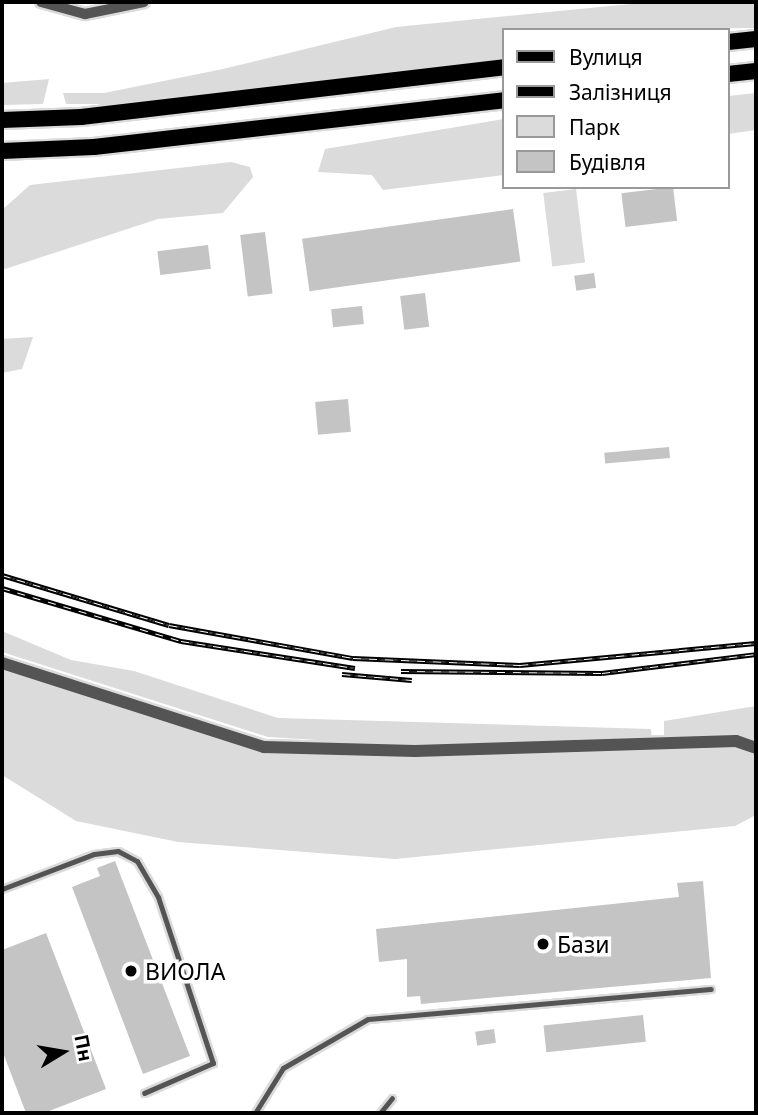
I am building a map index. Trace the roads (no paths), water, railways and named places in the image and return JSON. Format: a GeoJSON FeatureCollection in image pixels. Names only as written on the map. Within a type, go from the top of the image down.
{"type":"FeatureCollection","features":[{"type":"Feature","properties":{"kind":"main road"},"geometry":{"type":"LineString","coordinates":[[730,42],[756,39]]}},
{"type":"Feature","properties":{"kind":"main road"},"geometry":{"type":"LineString","coordinates":[[2,120],[81,117],[503,67]]}},
{"type":"Feature","properties":{"kind":"main road"},"geometry":{"type":"LineString","coordinates":[[730,74],[756,71]]}},
{"type":"Feature","properties":{"kind":"main road"},"geometry":{"type":"LineString","coordinates":[[2,151],[94,147],[503,100]]}},
{"type":"Feature","properties":{"kind":"street"},"geometry":{"type":"LineString","coordinates":[[41,2],[85,14],[144,2]]}},
{"type":"Feature","properties":{"kind":"street"},"geometry":{"type":"LineString","coordinates":[[2,663],[264,747],[415,751],[736,741],[756,748]]}},
{"type":"Feature","properties":{"kind":"lane"},"geometry":{"type":"LineString","coordinates":[[2,888],[94,854],[118,851],[137,861],[158,897],[213,1063],[144,1093]]}},
{"type":"Feature","properties":{"kind":"lane"},"geometry":{"type":"LineString","coordinates":[[255,1113],[283,1068],[368,1019],[711,989]]}},
{"type":"Feature","properties":{"kind":"lane"},"geometry":{"type":"LineString","coordinates":[[380,1113],[392,1098]]}},
{"type":"Feature","properties":{"kind":"railway"},"geometry":{"type":"LineString","coordinates":[[2,575],[169,625],[353,658],[520,665],[756,643]]}},
{"type":"Feature","properties":{"kind":"railway"},"geometry":{"type":"LineString","coordinates":[[2,588],[181,641],[355,668]]}},
{"type":"Feature","properties":{"kind":"railway"},"geometry":{"type":"LineString","coordinates":[[401,671],[602,673],[756,654]]}},
{"type":"Feature","properties":{"kind":"railway"},"geometry":{"type":"LineString","coordinates":[[342,674],[412,680]]}},
{"type":"Feature","properties":{"kind":"place","name":"Бази"},"geometry":{"type":"Point","coordinates":[543,944]}},
{"type":"Feature","properties":{"kind":"place","name":"ВИОЛА"},"geometry":{"type":"Point","coordinates":[131,971]}}]}
